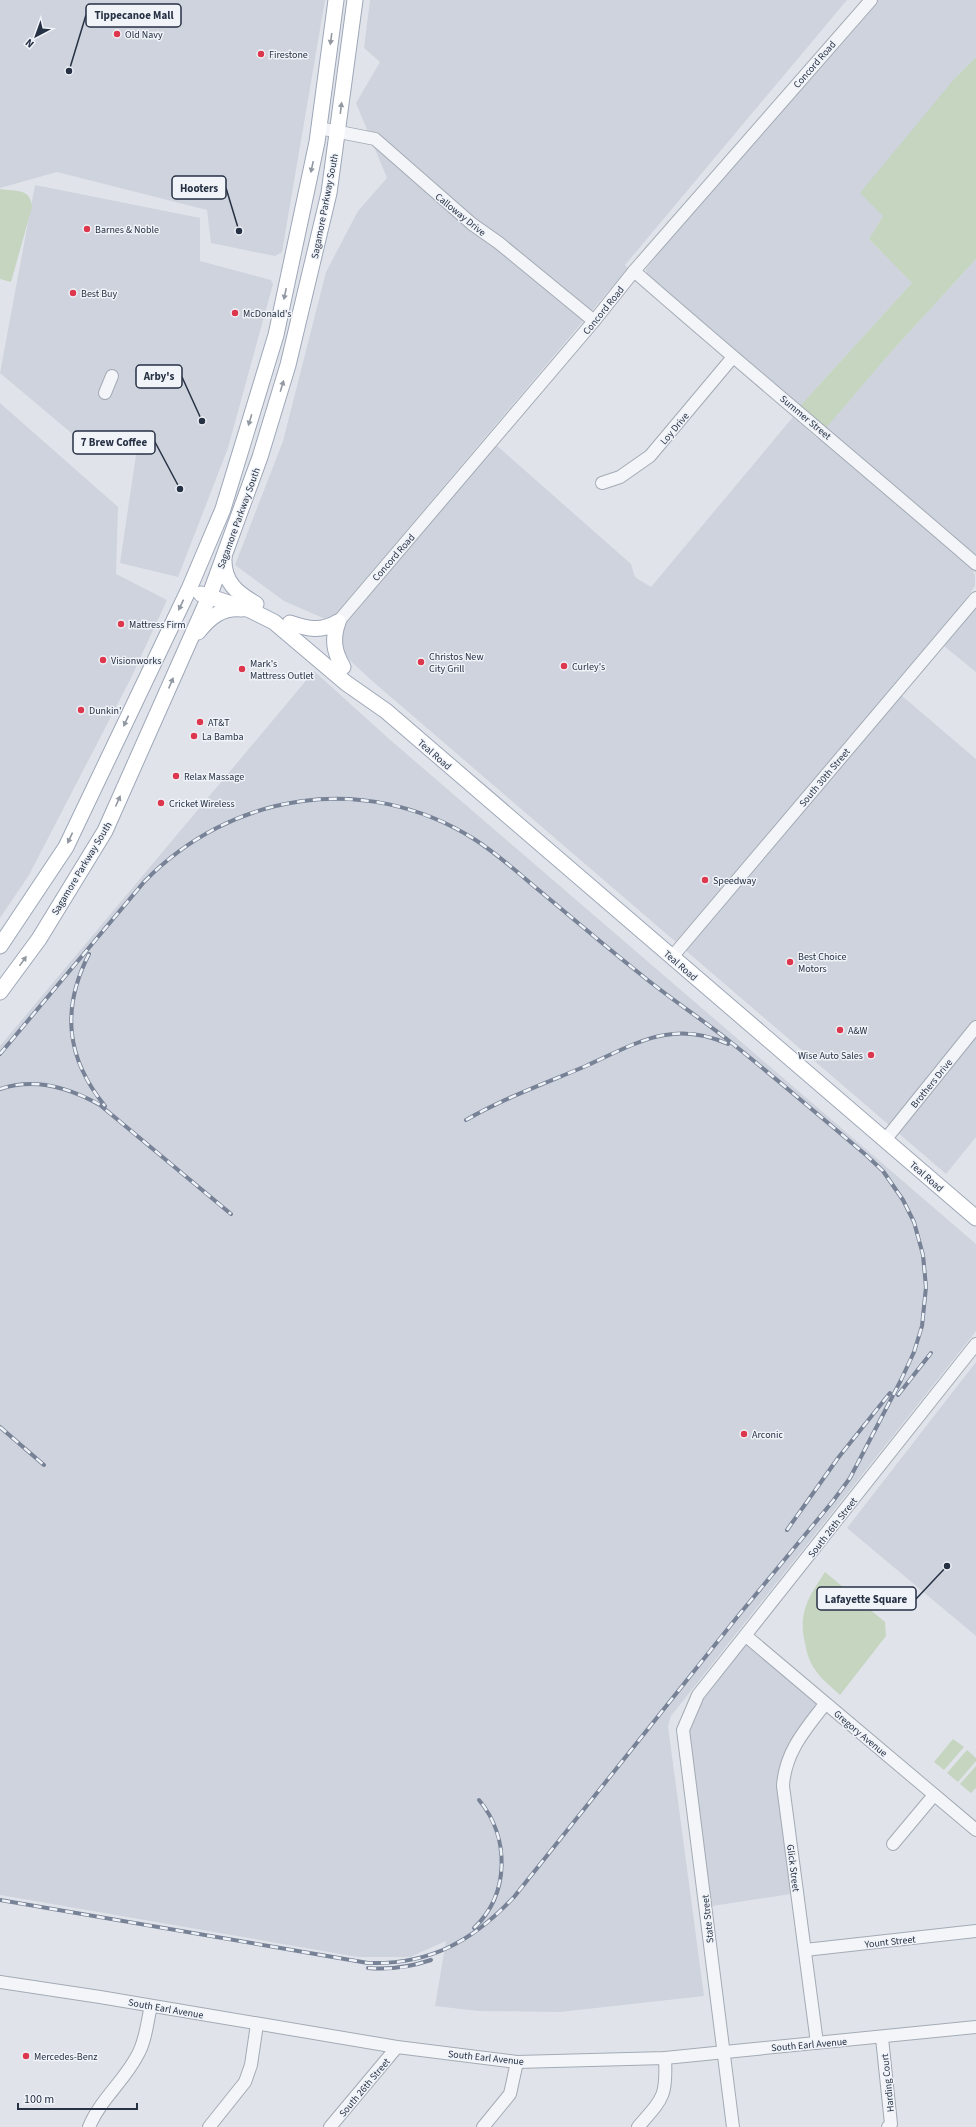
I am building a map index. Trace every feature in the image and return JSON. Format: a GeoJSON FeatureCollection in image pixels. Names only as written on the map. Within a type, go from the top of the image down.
{"type":"FeatureCollection","features":[{"type":"Feature","properties":{"kind":"main road","name":"Sagamore Parkway South"},"geometry":{"type":"LineString","coordinates":[[0,946],[66,847],[189,589],[223,509],[276,335],[319,128],[336,0]]}},
{"type":"Feature","properties":{"kind":"main road","name":"Sagamore Parkway South"},"geometry":{"type":"LineString","coordinates":[[0,992],[38,939],[105,831],[209,597],[260,457],[288,365],[329,193],[355,0]]}},
{"type":"Feature","properties":{"kind":"main road"},"geometry":{"type":"LineString","coordinates":[[224,555],[226,577],[231,586],[253,607]]}},
{"type":"Feature","properties":{"kind":"main road","name":"Teal Road"},"geometry":{"type":"LineString","coordinates":[[189,589],[209,597],[273,612],[290,623],[343,668],[372,694],[386,711]]}},
{"type":"Feature","properties":{"kind":"main road","name":"Teal Road"},"geometry":{"type":"LineString","coordinates":[[253,607],[346,683],[386,711],[976,1218]]}},
{"type":"Feature","properties":{"kind":"main road"},"geometry":{"type":"LineString","coordinates":[[185,651],[205,622],[215,614],[235,609],[253,607]]}},
{"type":"Feature","properties":{"kind":"main road"},"geometry":{"type":"LineString","coordinates":[[290,623],[312,630],[323,629],[338,622]]}},
{"type":"Feature","properties":{"kind":"main road"},"geometry":{"type":"LineString","coordinates":[[338,622],[334,633],[334,645],[343,668]]}},
{"type":"Feature","properties":{"kind":"street","name":"Concord Road"},"geometry":{"type":"LineString","coordinates":[[338,622],[594,321],[634,271],[870,0]]}},
{"type":"Feature","properties":{"kind":"street","name":"Calloway Drive"},"geometry":{"type":"LineString","coordinates":[[319,128],[338,130],[375,139],[472,224],[498,243],[594,321]]}},
{"type":"Feature","properties":{"kind":"street","name":"Summer Street"},"geometry":{"type":"LineString","coordinates":[[634,271],[733,357],[788,401],[976,564]]}},
{"type":"Feature","properties":{"kind":"street","name":"Loy Drive"},"geometry":{"type":"LineString","coordinates":[[602,483],[620,477],[650,456],[733,357]]}},
{"type":"Feature","properties":{"kind":"street"},"geometry":{"type":"LineString","coordinates":[[105,393],[112,376]]}},
{"type":"Feature","properties":{"kind":"street","name":"South 30th Street"},"geometry":{"type":"LineString","coordinates":[[672,957],[976,598]]}},
{"type":"Feature","properties":{"kind":"street","name":"Brothers Drive"},"geometry":{"type":"LineString","coordinates":[[886,1140],[976,1027]]}},
{"type":"Feature","properties":{"kind":"street","name":"South 26th Street"},"geometry":{"type":"LineString","coordinates":[[690,1712],[698,1695],[976,1344]]}},
{"type":"Feature","properties":{"kind":"street","name":"Gregory Avenue"},"geometry":{"type":"LineString","coordinates":[[746,1636],[976,1830]]}},
{"type":"Feature","properties":{"kind":"street","name":"Glick Street"},"geometry":{"type":"LineString","coordinates":[[817,2043],[783,1791],[787,1759],[795,1744],[825,1704]]}},
{"type":"Feature","properties":{"kind":"street","name":"State Street"},"geometry":{"type":"LineString","coordinates":[[690,1712],[683,1730],[684,1741],[700,1853],[733,2127]]}},
{"type":"Feature","properties":{"kind":"street"},"geometry":{"type":"LineString","coordinates":[[893,1844],[934,1795]]}},
{"type":"Feature","properties":{"kind":"street","name":"Yount Street"},"geometry":{"type":"LineString","coordinates":[[805,1950],[976,1931]]}},
{"type":"Feature","properties":{"kind":"street","name":"South Earl Avenue"},"geometry":{"type":"LineString","coordinates":[[0,1982],[397,2047],[517,2062],[665,2058],[882,2038],[976,2027]]}},
{"type":"Feature","properties":{"kind":"street"},"geometry":{"type":"LineString","coordinates":[[89,2127],[102,2104],[139,2053],[151,2006]]}},
{"type":"Feature","properties":{"kind":"street"},"geometry":{"type":"LineString","coordinates":[[209,2127],[245,2082],[251,2065],[258,2024]]}},
{"type":"Feature","properties":{"kind":"street","name":"Harding Court"},"geometry":{"type":"LineString","coordinates":[[882,2038],[891,2124],[888,2127]]}},
{"type":"Feature","properties":{"kind":"street","name":"South 26th Street"},"geometry":{"type":"LineString","coordinates":[[330,2127],[397,2047]]}},
{"type":"Feature","properties":{"kind":"street"},"geometry":{"type":"LineString","coordinates":[[638,2127],[664,2095],[666,2080],[665,2058]]}},
{"type":"Feature","properties":{"kind":"street"},"geometry":{"type":"LineString","coordinates":[[484,2127],[510,2094],[517,2062]]}},
{"type":"Feature","properties":{"kind":"shaded area"},"geometry":{"type":"Polygon","coordinates":[[[0,0],[325,0],[282,252],[275,256],[211,243],[207,210],[57,172],[0,188],[0,0]]]}},
{"type":"Feature","properties":{"kind":"shaded area"},"geometry":{"type":"Polygon","coordinates":[[[370,0],[847,0],[625,265],[628,268],[330,621],[284,601],[235,565],[283,441],[326,272],[358,211],[387,178],[356,103],[380,62],[364,48],[370,0]]]}},
{"type":"Feature","properties":{"kind":"shaded area"},"geometry":{"type":"Polygon","coordinates":[[[877,0],[976,0],[976,57],[955,78],[883,216],[869,239],[912,283],[800,406],[664,293],[648,278],[646,269],[677,230],[877,0]]]}},
{"type":"Feature","properties":{"kind":"shaded area"},"geometry":{"type":"Polygon","coordinates":[[[35,185],[200,218],[200,261],[271,280],[273,284],[228,448],[178,577],[120,563],[136,455],[76,437],[0,373],[35,185]]]}},
{"type":"Feature","properties":{"kind":"shaded area"},"geometry":{"type":"Polygon","coordinates":[[[976,259],[976,573],[972,570],[975,575],[975,586],[901,695],[976,759],[976,1137],[946,1174],[371,680],[341,652],[341,628],[495,444],[631,564],[635,577],[651,587],[793,417],[817,438],[891,352],[976,259]]]}},
{"type":"Feature","properties":{"kind":"shaded area"},"geometry":{"type":"Polygon","coordinates":[[[0,403],[118,507],[116,574],[167,600],[130,680],[29,875],[0,918],[0,403]]]}},
{"type":"Feature","properties":{"kind":"shaded area"},"geometry":{"type":"Polygon","coordinates":[[[976,605],[976,672],[944,646],[976,605]]]}},
{"type":"Feature","properties":{"kind":"shaded area"},"geometry":{"type":"Polygon","coordinates":[[[314,671],[388,738],[976,1244],[976,1331],[671,1716],[668,1726],[704,1996],[560,2012],[478,2011],[435,2006],[446,1941],[410,1957],[358,1957],[0,1895],[0,1046],[314,671]]]}},
{"type":"Feature","properties":{"kind":"shaded area"},"geometry":{"type":"Polygon","coordinates":[[[976,1362],[976,1636],[847,1528],[976,1362]]]}},
{"type":"Feature","properties":{"kind":"shaded area"},"geometry":{"type":"Polygon","coordinates":[[[746,1636],[825,1704],[784,1774],[797,1893],[706,1907],[683,1741],[690,1712],[746,1636]]]}},
{"type":"Feature","properties":{"kind":"green space"},"geometry":{"type":"Polygon","coordinates":[[[976,57],[976,259],[891,352],[826,428],[800,406],[912,283],[869,239],[883,216],[860,193],[955,78],[976,57]]]}},
{"type":"Feature","properties":{"kind":"green space"},"geometry":{"type":"Polygon","coordinates":[[[0,189],[25,193],[29,196],[32,207],[11,282],[0,279],[0,189]]]}},
{"type":"Feature","properties":{"kind":"green space"},"geometry":{"type":"Polygon","coordinates":[[[825,1572],[885,1622],[886,1636],[840,1695],[816,1671],[809,1657],[803,1632],[806,1605],[825,1572]]]}},
{"type":"Feature","properties":{"kind":"green space"},"geometry":{"type":"Polygon","coordinates":[[[953,1739],[964,1747],[944,1770],[934,1762],[953,1739]]]}},
{"type":"Feature","properties":{"kind":"green space"},"geometry":{"type":"Polygon","coordinates":[[[967,1750],[976,1758],[976,1761],[958,1782],[947,1773],[967,1750]]]}},
{"type":"Feature","properties":{"kind":"green space"},"geometry":{"type":"Polygon","coordinates":[[[976,1766],[976,1788],[971,1793],[960,1784],[976,1766]]]}},
{"type":"Feature","properties":{"kind":"railway"},"geometry":{"type":"LineString","coordinates":[[0,1054],[144,882],[179,852],[217,828],[258,811],[301,801],[345,799],[389,804],[432,818],[474,839],[490,850],[650,982],[750,1058],[866,1155],[883,1171],[903,1200],[914,1222],[923,1255],[926,1287],[922,1326],[914,1352],[850,1478],[514,1897],[483,1926],[466,1938],[431,1955],[390,1963],[368,1963],[0,1900]]}},
{"type":"Feature","properties":{"kind":"railway"},"geometry":{"type":"LineString","coordinates":[[89,954],[80,974],[74,994],[71,1014],[72,1033],[75,1051],[82,1070],[92,1088],[105,1106]]}},
{"type":"Feature","properties":{"kind":"railway"},"geometry":{"type":"LineString","coordinates":[[466,1120],[510,1098],[625,1048],[656,1037],[681,1033],[705,1036],[728,1044]]}},
{"type":"Feature","properties":{"kind":"railway"},"geometry":{"type":"LineString","coordinates":[[0,1089],[26,1084],[39,1084],[64,1089],[89,1099],[100,1105],[231,1214]]}},
{"type":"Feature","properties":{"kind":"railway"},"geometry":{"type":"LineString","coordinates":[[898,1395],[931,1353]]}},
{"type":"Feature","properties":{"kind":"railway"},"geometry":{"type":"LineString","coordinates":[[787,1530],[838,1458],[890,1393]]}},
{"type":"Feature","properties":{"kind":"railway"},"geometry":{"type":"LineString","coordinates":[[0,1427],[44,1465]]}},
{"type":"Feature","properties":{"kind":"railway"},"geometry":{"type":"LineString","coordinates":[[474,1928],[486,1914],[494,1899],[500,1882],[502,1865],[501,1848],[496,1831],[489,1815],[479,1800]]}},
{"type":"Feature","properties":{"kind":"railway"},"geometry":{"type":"LineString","coordinates":[[368,1968],[385,1969],[431,1960]]}},
{"type":"Feature","properties":{"kind":"place","name":"Old Navy"},"geometry":{"type":"Point","coordinates":[117,34]}},
{"type":"Feature","properties":{"kind":"place","name":"Firestone"},"geometry":{"type":"Point","coordinates":[261,54]}},
{"type":"Feature","properties":{"kind":"place","name":"Tippecanoe Mall"},"geometry":{"type":"Point","coordinates":[69,71]}},
{"type":"Feature","properties":{"kind":"place","name":"Barnes & Noble"},"geometry":{"type":"Point","coordinates":[87,229]}},
{"type":"Feature","properties":{"kind":"place","name":"Hooters"},"geometry":{"type":"Point","coordinates":[239,231]}},
{"type":"Feature","properties":{"kind":"place","name":"Best Buy"},"geometry":{"type":"Point","coordinates":[73,293]}},
{"type":"Feature","properties":{"kind":"place","name":"McDonald's"},"geometry":{"type":"Point","coordinates":[235,313]}},
{"type":"Feature","properties":{"kind":"place","name":"Arby's"},"geometry":{"type":"Point","coordinates":[202,421]}},
{"type":"Feature","properties":{"kind":"place","name":"7 Brew Coffee"},"geometry":{"type":"Point","coordinates":[180,489]}},
{"type":"Feature","properties":{"kind":"place","name":"Mattress Firm"},"geometry":{"type":"Point","coordinates":[121,624]}},
{"type":"Feature","properties":{"kind":"place","name":"Visionworks"},"geometry":{"type":"Point","coordinates":[103,660]}},
{"type":"Feature","properties":{"kind":"place","name":"Christos New City Grill"},"geometry":{"type":"Point","coordinates":[421,662]}},
{"type":"Feature","properties":{"kind":"place","name":"Curley's"},"geometry":{"type":"Point","coordinates":[564,666]}},
{"type":"Feature","properties":{"kind":"place","name":"Mark's Mattress Outlet"},"geometry":{"type":"Point","coordinates":[242,669]}},
{"type":"Feature","properties":{"kind":"place","name":"Dunkin'"},"geometry":{"type":"Point","coordinates":[81,710]}},
{"type":"Feature","properties":{"kind":"place","name":"AT&T"},"geometry":{"type":"Point","coordinates":[200,722]}},
{"type":"Feature","properties":{"kind":"place","name":"La Bamba"},"geometry":{"type":"Point","coordinates":[194,736]}},
{"type":"Feature","properties":{"kind":"place","name":"Relax Massage"},"geometry":{"type":"Point","coordinates":[176,776]}},
{"type":"Feature","properties":{"kind":"place","name":"Cricket Wireless"},"geometry":{"type":"Point","coordinates":[161,803]}},
{"type":"Feature","properties":{"kind":"place","name":"Speedway"},"geometry":{"type":"Point","coordinates":[705,880]}},
{"type":"Feature","properties":{"kind":"place","name":"Best Choice Motors"},"geometry":{"type":"Point","coordinates":[790,962]}},
{"type":"Feature","properties":{"kind":"place","name":"A&W"},"geometry":{"type":"Point","coordinates":[840,1030]}},
{"type":"Feature","properties":{"kind":"place","name":"Wise Auto Sales"},"geometry":{"type":"Point","coordinates":[871,1055]}},
{"type":"Feature","properties":{"kind":"place","name":"Arconic"},"geometry":{"type":"Point","coordinates":[744,1434]}},
{"type":"Feature","properties":{"kind":"place","name":"Lafayette Square"},"geometry":{"type":"Point","coordinates":[947,1566]}},
{"type":"Feature","properties":{"kind":"place","name":"Mercedes-Benz"},"geometry":{"type":"Point","coordinates":[26,2056]}}]}
